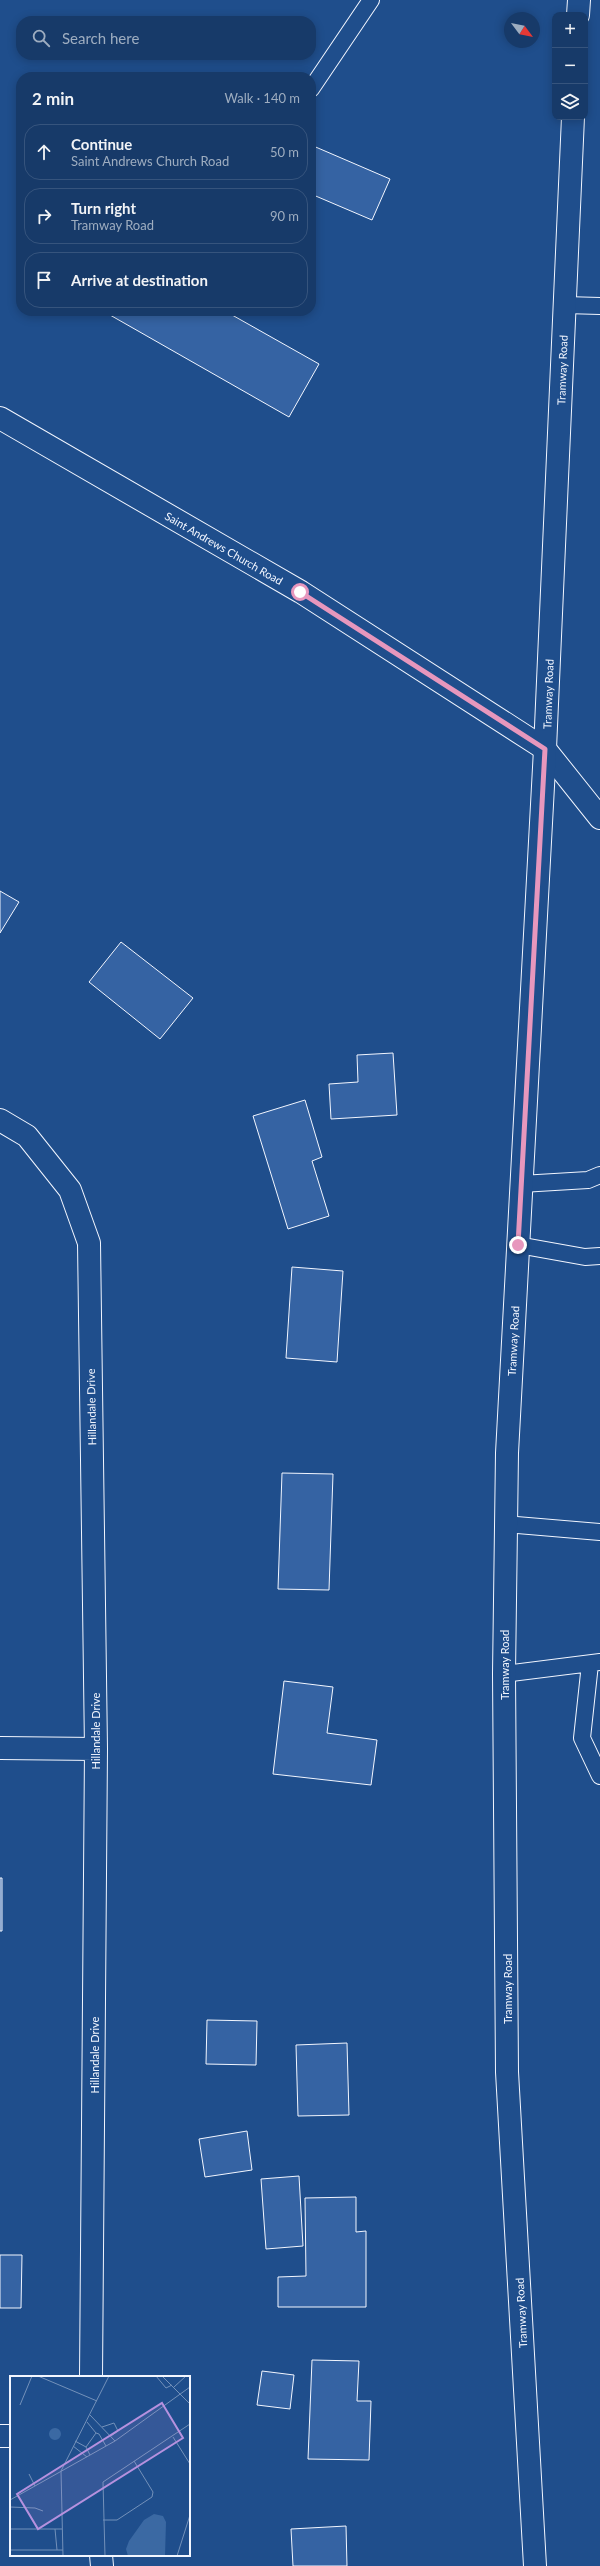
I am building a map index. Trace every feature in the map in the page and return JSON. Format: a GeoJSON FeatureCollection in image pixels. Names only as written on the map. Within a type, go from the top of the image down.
{"type":"FeatureCollection","features":[{"type":"Feature","properties":{"kind":"main road"},"geometry":{"type":"LineString","coordinates":[[578,12],[579,0]]}},
{"type":"Feature","properties":{"kind":"main road","name":"Tramway Road"},"geometry":{"type":"LineString","coordinates":[[535,2566],[507,2072],[504,1674],[507,1453],[545,749],[573,120]]}},
{"type":"Feature","properties":{"kind":"main road","name":"Saint Andrews Church Road"},"geometry":{"type":"LineString","coordinates":[[0,418],[300,592],[545,749],[600,818]]}},
{"type":"Feature","properties":{"kind":"main road","name":"Hillandale Drive"},"geometry":{"type":"LineString","coordinates":[[0,1120],[28,1136],[70,1190],[89,1243],[96,1749],[91,2376]]}},
{"type":"Feature","properties":{"kind":"main road"},"geometry":{"type":"LineString","coordinates":[[0,1748],[96,1749]]}},
{"type":"Feature","properties":{"kind":"main road"},"geometry":{"type":"LineString","coordinates":[[101,2556],[102,2566]]}},
{"type":"Feature","properties":{"kind":"lane"},"geometry":{"type":"LineString","coordinates":[[316,82],[371,0]]}},
{"type":"Feature","properties":{"kind":"lane"},"geometry":{"type":"LineString","coordinates":[[565,305],[600,306]]}},
{"type":"Feature","properties":{"kind":"lane"},"geometry":{"type":"LineString","coordinates":[[521,1184],[588,1180],[600,1175]]}},
{"type":"Feature","properties":{"kind":"lane"},"geometry":{"type":"LineString","coordinates":[[518,1245],[585,1257],[600,1256]]}},
{"type":"Feature","properties":{"kind":"lane"},"geometry":{"type":"LineString","coordinates":[[506,1524],[600,1532]]}},
{"type":"Feature","properties":{"kind":"lane"},"geometry":{"type":"LineString","coordinates":[[504,1674],[595,1663],[582,1738],[600,1776]]}},
{"type":"Feature","properties":{"kind":"building"},"geometry":{"type":"Polygon","coordinates":[[[316,147],[390,179],[372,220],[316,196],[316,147]]]}},
{"type":"Feature","properties":{"kind":"building"},"geometry":{"type":"Polygon","coordinates":[[[112,316],[234,316],[319,364],[289,417],[112,316]]]}},
{"type":"Feature","properties":{"kind":"building"},"geometry":{"type":"Polygon","coordinates":[[[0,891],[19,902],[0,933],[0,891]]]}},
{"type":"Feature","properties":{"kind":"building"},"geometry":{"type":"Polygon","coordinates":[[[121,942],[193,998],[160,1039],[89,982],[121,942]]]}},
{"type":"Feature","properties":{"kind":"building"},"geometry":{"type":"Polygon","coordinates":[[[393,1053],[397,1115],[331,1119],[329,1084],[358,1082],[357,1055],[393,1053]]]}},
{"type":"Feature","properties":{"kind":"building"},"geometry":{"type":"Polygon","coordinates":[[[305,1100],[322,1157],[312,1161],[329,1216],[288,1229],[253,1116],[305,1100]]]}},
{"type":"Feature","properties":{"kind":"building"},"geometry":{"type":"Polygon","coordinates":[[[292,1267],[343,1271],[337,1362],[286,1358],[292,1267]]]}},
{"type":"Feature","properties":{"kind":"building"},"geometry":{"type":"Polygon","coordinates":[[[282,1473],[333,1474],[329,1590],[278,1589],[282,1473]]]}},
{"type":"Feature","properties":{"kind":"building"},"geometry":{"type":"Polygon","coordinates":[[[284,1681],[333,1687],[327,1733],[377,1740],[371,1785],[273,1774],[284,1681]]]}},
{"type":"Feature","properties":{"kind":"building"},"geometry":{"type":"Polygon","coordinates":[[[0,1878],[2,1878],[2,1931],[0,1931],[0,1878]]]}},
{"type":"Feature","properties":{"kind":"building"},"geometry":{"type":"Polygon","coordinates":[[[207,2020],[257,2021],[256,2065],[206,2064],[207,2020]]]}},
{"type":"Feature","properties":{"kind":"building"},"geometry":{"type":"Polygon","coordinates":[[[347,2043],[349,2115],[298,2116],[296,2045],[347,2043]]]}},
{"type":"Feature","properties":{"kind":"building"},"geometry":{"type":"Polygon","coordinates":[[[247,2131],[252,2170],[205,2177],[199,2139],[247,2131]]]}},
{"type":"Feature","properties":{"kind":"building"},"geometry":{"type":"Polygon","coordinates":[[[299,2176],[303,2246],[266,2249],[261,2179],[299,2176]]]}},
{"type":"Feature","properties":{"kind":"building"},"geometry":{"type":"Polygon","coordinates":[[[356,2197],[356,2232],[366,2231],[366,2307],[278,2307],[278,2277],[306,2276],[305,2198],[356,2197]]]}},
{"type":"Feature","properties":{"kind":"building"},"geometry":{"type":"Polygon","coordinates":[[[0,2255],[22,2255],[21,2308],[0,2308],[0,2255]]]}},
{"type":"Feature","properties":{"kind":"building"},"geometry":{"type":"Polygon","coordinates":[[[312,2360],[359,2361],[357,2401],[371,2401],[369,2460],[308,2459],[312,2360]]]}},
{"type":"Feature","properties":{"kind":"building"},"geometry":{"type":"Polygon","coordinates":[[[262,2371],[294,2375],[290,2409],[257,2405],[262,2371]]]}},
{"type":"Feature","properties":{"kind":"building"},"geometry":{"type":"Polygon","coordinates":[[[346,2526],[347,2566],[293,2566],[291,2529],[346,2526]]]}},
{"type":"Feature","properties":{"kind":"route"},"geometry":{"type":"LineString","coordinates":[[300,592],[545,749],[518,1245]]}}]}
